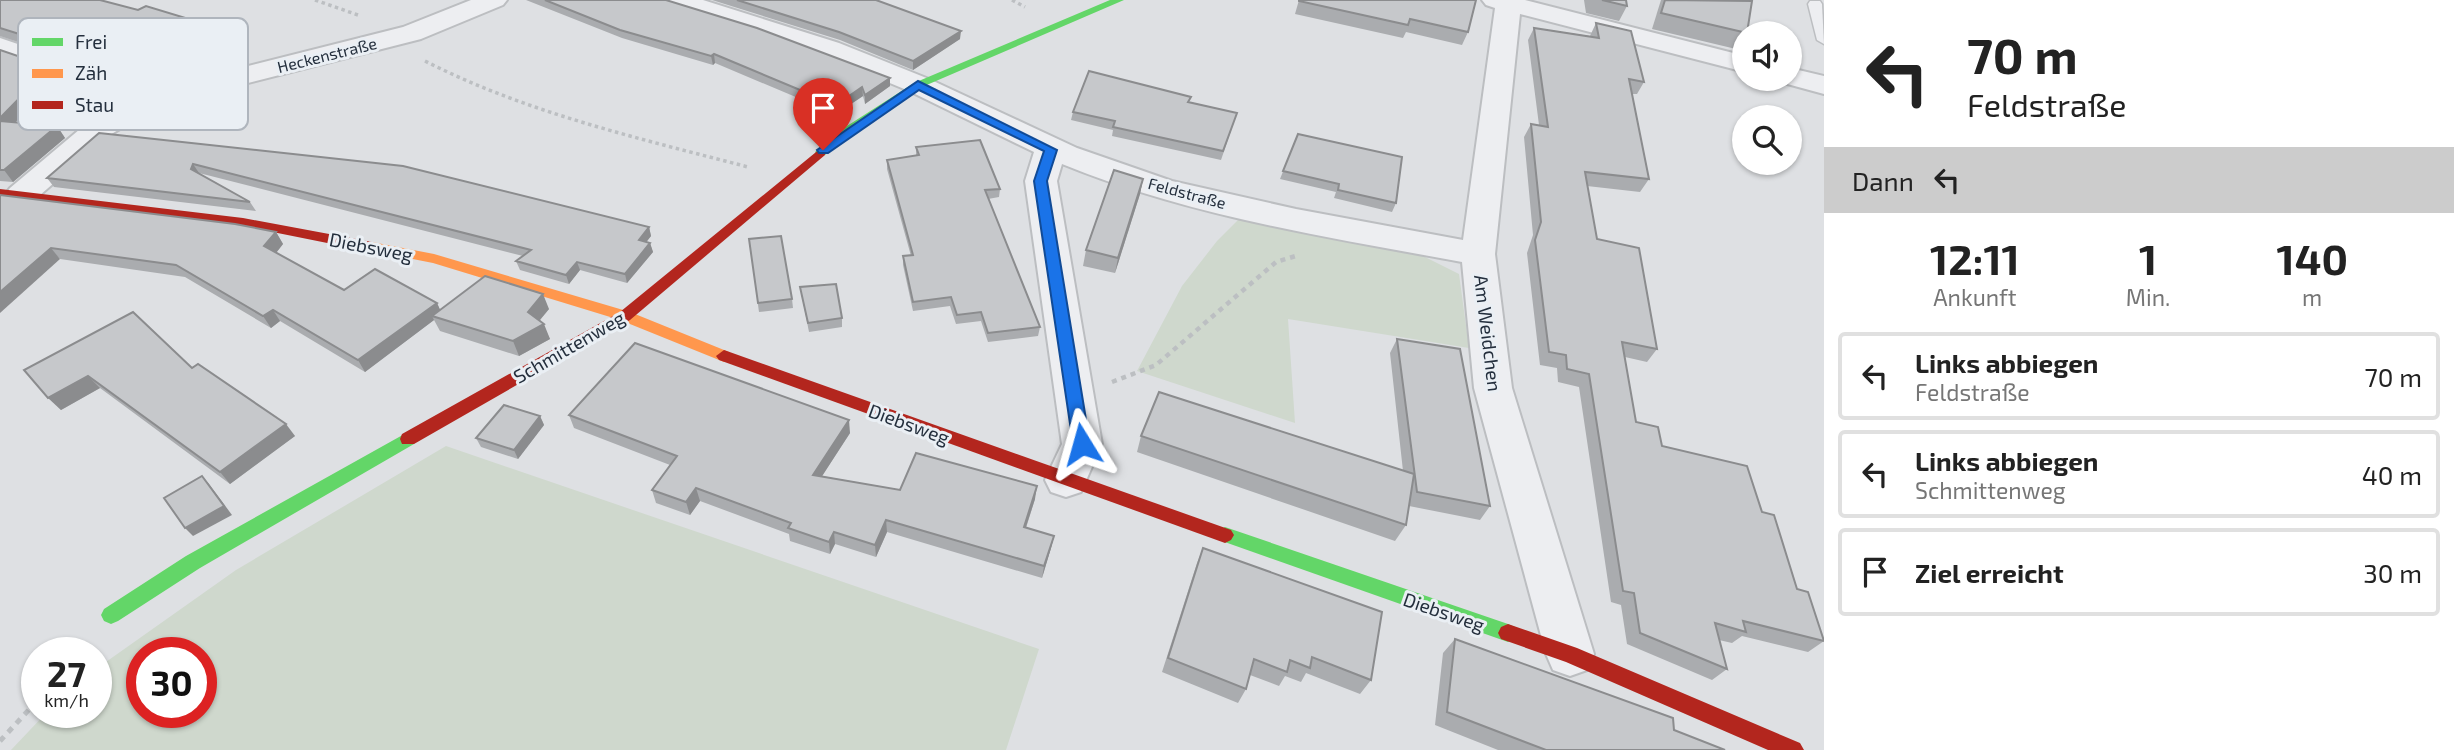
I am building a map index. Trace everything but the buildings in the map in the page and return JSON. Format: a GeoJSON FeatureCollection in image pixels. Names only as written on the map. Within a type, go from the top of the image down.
{"type":"FeatureCollection","features":[{"type":"Feature","properties":{"kind":"street","name":"Heckenstraße"},"geometry":{"type":"LineString","coordinates":[[248,75],[412,33],[495,0]]}},
{"type":"Feature","properties":{"kind":"street","name":"Feldstraße"},"geometry":{"type":"LineString","coordinates":[[675,0],[806,38],[918,85],[1050,150],[1188,195],[1319,224],[1478,254]]}},
{"type":"Feature","properties":{"kind":"street","name":"Schmittenweg"},"geometry":{"type":"LineString","coordinates":[[111,615],[193,562],[625,316],[840,136],[918,85],[1119,0]]}},
{"type":"Feature","properties":{"kind":"street"},"geometry":{"type":"LineString","coordinates":[[1501,2],[1732,61]]}},
{"type":"Feature","properties":{"kind":"street","name":"Am Weidchen"},"geometry":{"type":"LineString","coordinates":[[1501,2],[1478,254],[1493,387],[1570,654]]}},
{"type":"Feature","properties":{"kind":"street"},"geometry":{"type":"LineString","coordinates":[[0,47],[18,53]]}},
{"type":"Feature","properties":{"kind":"street"},"geometry":{"type":"LineString","coordinates":[[1802,79],[1824,85]]}},
{"type":"Feature","properties":{"kind":"street","name":"Heckenstraße"},"geometry":{"type":"LineString","coordinates":[[10,194],[99,130]]}},
{"type":"Feature","properties":{"kind":"street"},"geometry":{"type":"LineString","coordinates":[[1050,150],[1041,181],[1082,444],[1066,480]]}},
{"type":"Feature","properties":{"kind":"street","name":"Diebsweg"},"geometry":{"type":"LineString","coordinates":[[10,194],[243,222],[434,259],[625,316],[730,359],[1066,480],[1570,654],[1793,750]]}},
{"type":"Feature","properties":{"kind":"lane"},"geometry":{"type":"LineString","coordinates":[[1815,4],[1824,40]]}},
{"type":"Feature","properties":{"kind":"path"},"geometry":{"type":"LineString","coordinates":[[387,40],[454,78],[530,107],[789,179]]}},
{"type":"Feature","properties":{"kind":"path"},"geometry":{"type":"LineString","coordinates":[[1075,395],[1156,365],[1276,262],[1320,247],[1319,224]]}},
{"type":"Feature","properties":{"kind":"path"},"geometry":{"type":"LineString","coordinates":[[0,741],[21,718]]}},
{"type":"Feature","properties":{"kind":"shaded area"},"geometry":{"type":"Polygon","coordinates":[[[1239,219],[1421,255],[1459,274],[1469,348],[1288,319],[1295,423],[1137,371],[1182,286],[1217,241],[1239,219]]]}},
{"type":"Feature","properties":{"kind":"shaded area"},"geometry":{"type":"Polygon","coordinates":[[[446,446],[1039,649],[1006,750],[11,750],[32,728],[112,728],[112,658],[126,648],[126,728],[217,728],[217,637],[141,637],[236,570],[446,446]]]}},
{"type":"Feature","properties":{"kind":"traffic: fast"},"geometry":{"type":"LineString","coordinates":[[821,152],[840,136],[918,85],[1119,0]]}},
{"type":"Feature","properties":{"kind":"traffic: fast"},"geometry":{"type":"LineString","coordinates":[[111,615],[193,562],[408,439]]}},
{"type":"Feature","properties":{"kind":"traffic: fast"},"geometry":{"type":"LineString","coordinates":[[1225,535],[1508,633]]}},
{"type":"Feature","properties":{"kind":"traffic: slow"},"geometry":{"type":"LineString","coordinates":[[372,247],[434,259],[625,316],[724,356]]}},
{"type":"Feature","properties":{"kind":"traffic: jam"},"geometry":{"type":"LineString","coordinates":[[408,439],[625,316],[821,152]]}},
{"type":"Feature","properties":{"kind":"traffic: jam"},"geometry":{"type":"LineString","coordinates":[[0,193],[243,222],[372,247]]}},
{"type":"Feature","properties":{"kind":"traffic: jam"},"geometry":{"type":"LineString","coordinates":[[724,356],[1225,535]]}},
{"type":"Feature","properties":{"kind":"traffic: jam"},"geometry":{"type":"LineString","coordinates":[[1508,633],[1570,654],[1793,750]]}},
{"type":"Feature","properties":{"kind":"route"},"geometry":{"type":"LineString","coordinates":[[823,150],[918,85],[1050,150],[1041,181],[1082,444]]}}]}
